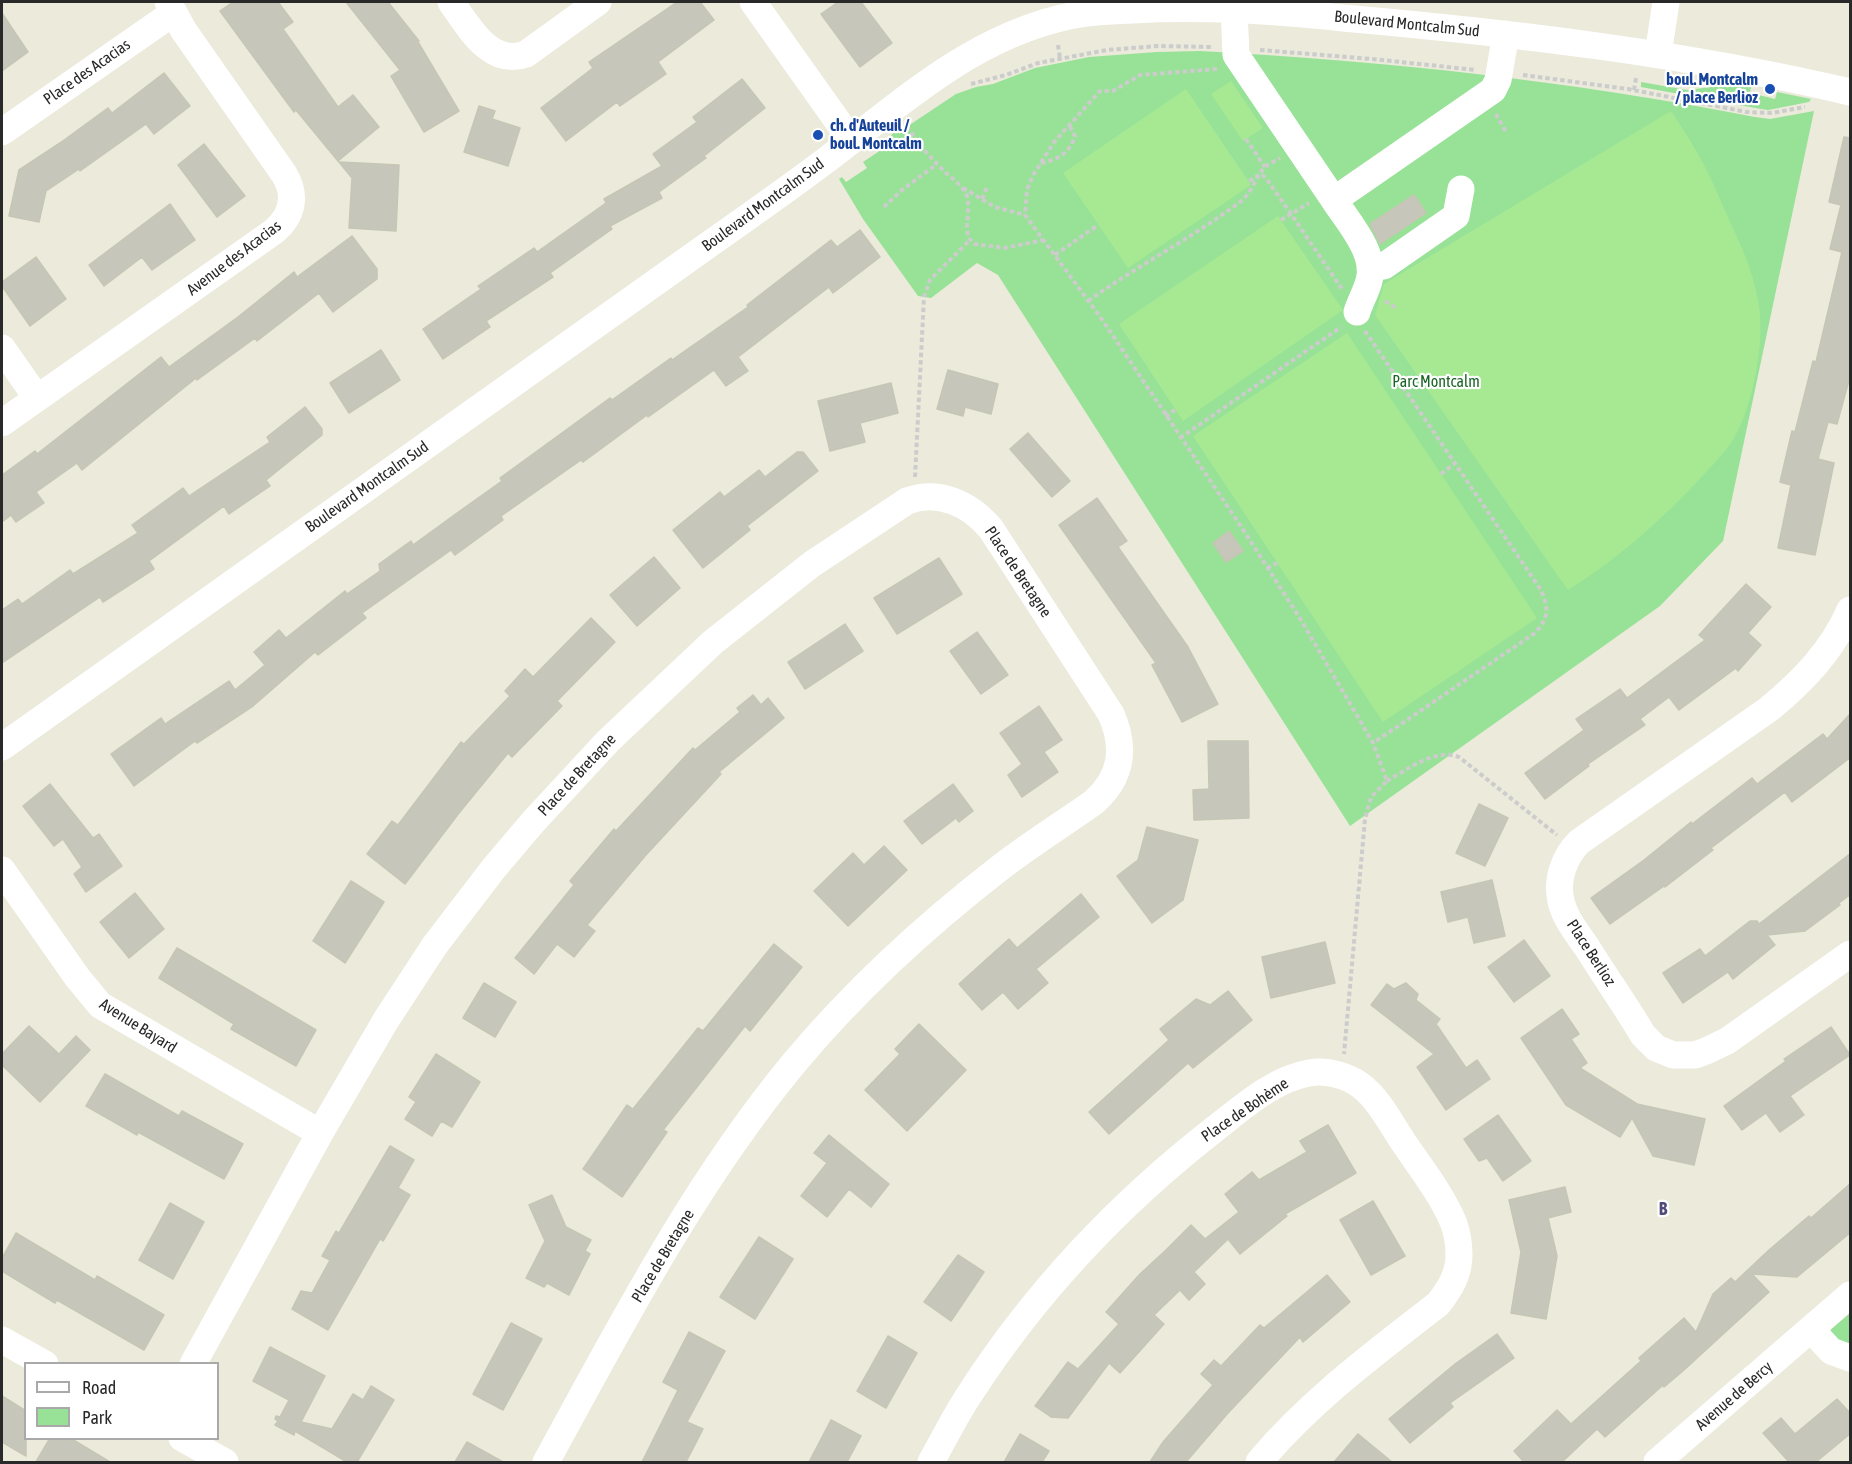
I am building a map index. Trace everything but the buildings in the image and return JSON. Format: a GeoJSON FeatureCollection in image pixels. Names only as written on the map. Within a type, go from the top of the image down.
{"type":"FeatureCollection","features":[{"type":"Feature","properties":{"kind":"street"},"geometry":{"type":"LineString","coordinates":[[451,2],[486,48],[507,57],[518,57],[526,54],[598,2]]}},
{"type":"Feature","properties":{"kind":"street"},"geometry":{"type":"LineString","coordinates":[[753,2],[851,140]]}},
{"type":"Feature","properties":{"kind":"street"},"geometry":{"type":"LineString","coordinates":[[1658,55],[1666,2]]}},
{"type":"Feature","properties":{"kind":"street","name":"Place des Acacias"},"geometry":{"type":"LineString","coordinates":[[2,132],[170,7]]}},
{"type":"Feature","properties":{"kind":"street","name":"Avenue des Acacias"},"geometry":{"type":"LineString","coordinates":[[2,423],[273,232],[286,218],[291,205],[292,192],[284,174],[170,7]]}},
{"type":"Feature","properties":{"kind":"street"},"geometry":{"type":"LineString","coordinates":[[1234,9],[1236,56],[1325,199],[1365,250],[1370,268],[1369,283],[1355,321]]}},
{"type":"Feature","properties":{"kind":"street","name":"Boulevard Montcalm Sud"},"geometry":{"type":"LineString","coordinates":[[2,747],[825,162],[937,76],[977,51],[1055,22],[1079,14],[1130,10],[1234,9],[1377,20],[1506,34],[1658,55],[1720,65],[1851,92]]}},
{"type":"Feature","properties":{"kind":"street"},"geometry":{"type":"LineString","coordinates":[[1325,199],[1493,90],[1498,80],[1506,34]]}},
{"type":"Feature","properties":{"kind":"street"},"geometry":{"type":"LineString","coordinates":[[1370,268],[1384,266],[1456,216],[1461,189]]}},
{"type":"Feature","properties":{"kind":"street"},"geometry":{"type":"LineString","coordinates":[[2,348],[37,398]]}},
{"type":"Feature","properties":{"kind":"street","name":"Place de Bretagne"},"geometry":{"type":"LineString","coordinates":[[194,1362],[320,1132],[402,994],[475,891],[525,831],[583,768],[694,659],[744,616],[812,564],[907,501],[919,497],[947,498],[972,510],[991,530],[1111,714],[1117,728],[1120,754],[1113,778],[1094,802],[1001,867],[914,939],[843,1009],[794,1063],[749,1123],[659,1258],[546,1462]]}},
{"type":"Feature","properties":{"kind":"street","name":"Place Berlioz"},"geometry":{"type":"LineString","coordinates":[[1851,610],[1823,656],[1784,697],[1579,842],[1568,855],[1560,882],[1560,894],[1568,918],[1643,1035],[1656,1048],[1673,1056],[1695,1055],[1727,1041],[1851,954]]}},
{"type":"Feature","properties":{"kind":"street","name":"Avenue Bayard"},"geometry":{"type":"LineString","coordinates":[[2,870],[77,977],[100,1005],[320,1132]]}},
{"type":"Feature","properties":{"kind":"street","name":"Place de Bohème"},"geometry":{"type":"LineString","coordinates":[[930,1462],[970,1392],[1011,1334],[1104,1225],[1186,1151],[1272,1088],[1298,1075],[1332,1073],[1350,1080],[1368,1092],[1421,1169],[1454,1224],[1459,1247],[1458,1266],[1452,1285],[1438,1304],[1335,1385],[1259,1462]]}},
{"type":"Feature","properties":{"kind":"street","name":"Avenue de Bercy"},"geometry":{"type":"LineString","coordinates":[[1657,1462],[1851,1295]]}},
{"type":"Feature","properties":{"kind":"street"},"geometry":{"type":"LineString","coordinates":[[1811,1329],[1831,1352],[1851,1358]]}},
{"type":"Feature","properties":{"kind":"street"},"geometry":{"type":"LineString","coordinates":[[2,1340],[41,1362]]}},
{"type":"Feature","properties":{"kind":"street"},"geometry":{"type":"LineString","coordinates":[[186,1440],[225,1462]]}},
{"type":"Feature","properties":{"kind":"path"},"geometry":{"type":"LineString","coordinates":[[1055,22],[1060,58]]}},
{"type":"Feature","properties":{"kind":"path"},"geometry":{"type":"LineString","coordinates":[[968,84],[1005,75],[1038,63],[1107,50],[1218,47]]}},
{"type":"Feature","properties":{"kind":"path"},"geometry":{"type":"LineString","coordinates":[[1250,49],[1478,70]]}},
{"type":"Feature","properties":{"kind":"path"},"geometry":{"type":"LineString","coordinates":[[1025,215],[1027,190],[1041,163],[1054,142],[1100,91],[1113,91],[1140,75],[1220,68]]}},
{"type":"Feature","properties":{"kind":"path"},"geometry":{"type":"LineString","coordinates":[[1518,75],[1634,90],[1754,113],[1772,113],[1811,106]]}},
{"type":"Feature","properties":{"kind":"path"},"geometry":{"type":"LineString","coordinates":[[1634,90],[1636,78]]}},
{"type":"Feature","properties":{"kind":"path"},"geometry":{"type":"LineString","coordinates":[[898,127],[914,118]]}},
{"type":"Feature","properties":{"kind":"path"},"geometry":{"type":"LineString","coordinates":[[1499,120],[1506,132]]}},
{"type":"Feature","properties":{"kind":"path"},"geometry":{"type":"LineString","coordinates":[[905,124],[937,164],[963,187],[996,207],[1025,215],[1044,240],[1088,301],[1268,568],[1373,743],[1387,781]]}},
{"type":"Feature","properties":{"kind":"path"},"geometry":{"type":"LineString","coordinates":[[1041,163],[1054,160],[1070,148],[1075,136],[1069,125]]}},
{"type":"Feature","properties":{"kind":"path"},"geometry":{"type":"LineString","coordinates":[[1246,139],[1265,167]]}},
{"type":"Feature","properties":{"kind":"path"},"geometry":{"type":"LineString","coordinates":[[1088,301],[1126,274],[1197,232],[1243,200],[1265,167],[1287,154]]}},
{"type":"Feature","properties":{"kind":"path"},"geometry":{"type":"LineString","coordinates":[[884,207],[937,164]]}},
{"type":"Feature","properties":{"kind":"path"},"geometry":{"type":"LineString","coordinates":[[1249,181],[1261,174]]}},
{"type":"Feature","properties":{"kind":"path"},"geometry":{"type":"LineString","coordinates":[[1261,174],[1291,214],[1355,321],[1541,590],[1547,604],[1547,615],[1543,624],[1527,639],[1373,743]]}},
{"type":"Feature","properties":{"kind":"path"},"geometry":{"type":"LineString","coordinates":[[963,187],[967,198],[966,228],[970,240],[979,246],[1005,248],[1044,240]]}},
{"type":"Feature","properties":{"kind":"path"},"geometry":{"type":"LineString","coordinates":[[982,200],[987,187]]}},
{"type":"Feature","properties":{"kind":"path"},"geometry":{"type":"LineString","coordinates":[[1281,220],[1325,199]]}},
{"type":"Feature","properties":{"kind":"path"},"geometry":{"type":"LineString","coordinates":[[1055,255],[1098,225]]}},
{"type":"Feature","properties":{"kind":"path"},"geometry":{"type":"LineString","coordinates":[[914,487],[924,297],[930,280],[970,240]]}},
{"type":"Feature","properties":{"kind":"path"},"geometry":{"type":"LineString","coordinates":[[1180,438],[1355,321]]}},
{"type":"Feature","properties":{"kind":"path"},"geometry":{"type":"LineString","coordinates":[[1165,417],[1175,410]]}},
{"type":"Feature","properties":{"kind":"path"},"geometry":{"type":"LineString","coordinates":[[1441,474],[1454,464]]}},
{"type":"Feature","properties":{"kind":"path"},"geometry":{"type":"LineString","coordinates":[[1268,568],[1277,563]]}},
{"type":"Feature","properties":{"kind":"path"},"geometry":{"type":"LineString","coordinates":[[1343,1065],[1365,819],[1371,797],[1387,781],[1419,763],[1440,754],[1449,753],[1459,757],[1564,841]]}},
{"type":"Feature","properties":{"kind":"green space","name":"Parc Montcalm"},"geometry":{"type":"Polygon","coordinates":[[[1200,51],[1339,60],[1479,74],[1617,93],[1770,119],[1814,111],[1723,541],[1660,606],[1350,826],[998,275],[977,263],[931,298],[918,296],[863,219],[839,179],[842,177],[846,182],[867,168],[863,162],[881,150],[893,133],[902,130],[956,94],[993,84],[1035,68],[1089,57],[1200,51]]]}},
{"type":"Feature","properties":{"kind":"green space"},"geometry":{"type":"Polygon","coordinates":[[[1231,81],[1263,128],[1243,141],[1211,94],[1231,81]]]}},
{"type":"Feature","properties":{"kind":"green space"},"geometry":{"type":"Polygon","coordinates":[[[1641,82],[1687,90],[1728,85],[1751,86],[1750,93],[1775,99],[1777,92],[1811,99],[1809,102],[1768,110],[1641,87],[1641,82]]]}},
{"type":"Feature","properties":{"kind":"green space"},"geometry":{"type":"Polygon","coordinates":[[[1186,89],[1251,185],[1128,268],[1063,173],[1186,89]]]}},
{"type":"Feature","properties":{"kind":"green space"},"geometry":{"type":"Polygon","coordinates":[[[1671,111],[1694,146],[1708,173],[1753,277],[1760,314],[1760,344],[1755,378],[1740,425],[1721,456],[1651,527],[1619,554],[1568,590],[1375,315],[1384,284],[1671,111]]]}},
{"type":"Feature","properties":{"kind":"green space"},"geometry":{"type":"Polygon","coordinates":[[[1278,216],[1343,310],[1183,421],[1119,324],[1278,216]]]}},
{"type":"Feature","properties":{"kind":"green space"},"geometry":{"type":"Polygon","coordinates":[[[1347,333],[1537,618],[1383,722],[1193,436],[1347,333]]]}},
{"type":"Feature","properties":{"kind":"green space"},"geometry":{"type":"Polygon","coordinates":[[[1850,1313],[1850,1347],[1843,1345],[1830,1333],[1831,1329],[1850,1313]]]}},
{"type":"Feature","properties":{"kind":"place","name":"boul. Montcalm / place Berlioz"},"geometry":{"type":"Point","coordinates":[1770,89]}},
{"type":"Feature","properties":{"kind":"place","name":"ch. d'Auteuil / boul. Montcalm"},"geometry":{"type":"Point","coordinates":[818,135]}},
{"type":"Feature","properties":{"kind":"district","name":"B"},"geometry":{"type":"Point","coordinates":[1663,1209]}}]}
